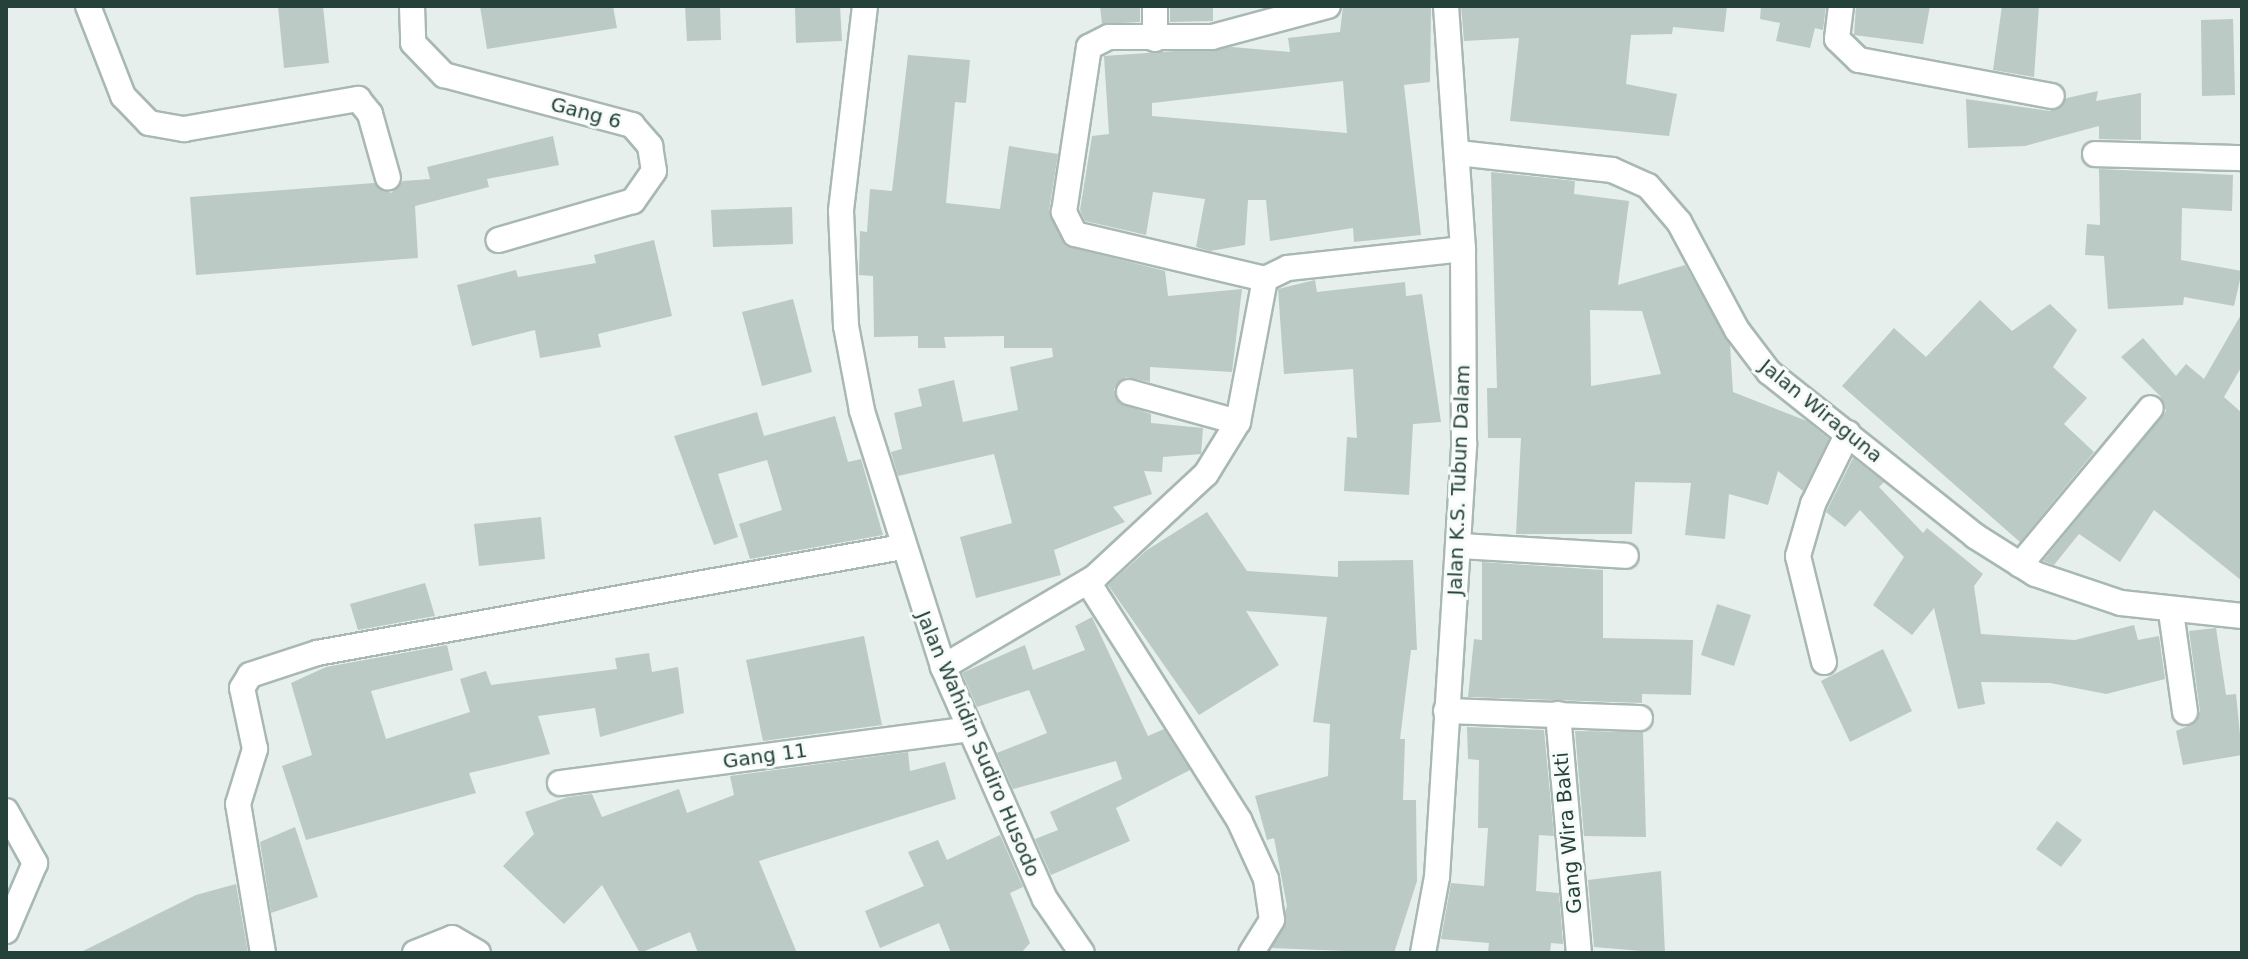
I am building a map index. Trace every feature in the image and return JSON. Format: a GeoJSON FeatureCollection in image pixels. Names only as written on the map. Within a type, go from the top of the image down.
{"type":"FeatureCollection","features":[{"type":"Feature","properties":{"kind":"street"},"geometry":{"type":"LineString","coordinates":[[88,6],[123,96],[149,123],[184,129],[358,99],[370,114],[388,178]]}},
{"type":"Feature","properties":{"kind":"street","name":"Gang 6"},"geometry":{"type":"LineString","coordinates":[[412,6],[413,43],[423,61],[444,75],[632,125],[650,146],[654,171],[633,201],[499,240]]}},
{"type":"Feature","properties":{"kind":"street","name":"Jalan Wahidin Sudiro Husodo"},"geometry":{"type":"LineString","coordinates":[[865,6],[843,173],[843,297],[862,411],[902,547],[943,667],[1045,899],[1082,953]]}},
{"type":"Feature","properties":{"kind":"street"},"geometry":{"type":"LineString","coordinates":[[1155,6],[1155,39]]}},
{"type":"Feature","properties":{"kind":"street"},"geometry":{"type":"LineString","coordinates":[[1328,6],[1212,37],[1109,37],[1089,47],[1064,212],[1075,234],[1265,279],[1288,268],[1463,249]]}},
{"type":"Feature","properties":{"kind":"street","name":"Jalan K.S. Tubun Dalam"},"geometry":{"type":"LineString","coordinates":[[1423,953],[1437,877],[1446,711],[1460,546],[1463,249],[1446,6]]}},
{"type":"Feature","properties":{"kind":"street"},"geometry":{"type":"LineString","coordinates":[[1841,6],[1837,39],[1859,60],[2052,96]]}},
{"type":"Feature","properties":{"kind":"street","name":"Jalan Wiraguna"},"geometry":{"type":"LineString","coordinates":[[1458,153],[1612,170],[1648,186],[1679,222],[1753,354],[1848,433],[2020,565],[2051,583],[2171,612],[2242,616]]}},
{"type":"Feature","properties":{"kind":"street"},"geometry":{"type":"LineString","coordinates":[[2095,154],[2242,158]]}},
{"type":"Feature","properties":{"kind":"street"},"geometry":{"type":"LineString","coordinates":[[943,667],[1088,582],[1206,474],[1238,422],[1265,279]]}},
{"type":"Feature","properties":{"kind":"street"},"geometry":{"type":"LineString","coordinates":[[1129,392],[1238,422]]}},
{"type":"Feature","properties":{"kind":"street"},"geometry":{"type":"LineString","coordinates":[[2020,565],[2151,408]]}},
{"type":"Feature","properties":{"kind":"street"},"geometry":{"type":"LineString","coordinates":[[1824,662],[1798,556],[1813,504],[1848,433]]}},
{"type":"Feature","properties":{"kind":"street"},"geometry":{"type":"LineString","coordinates":[[1460,546],[1626,556]]}},
{"type":"Feature","properties":{"kind":"street"},"geometry":{"type":"LineString","coordinates":[[263,953],[238,804],[255,749],[242,688],[250,675],[317,653],[902,547]]}},
{"type":"Feature","properties":{"kind":"street"},"geometry":{"type":"LineString","coordinates":[[1088,582],[1239,820],[1266,879],[1272,920],[1251,953]]}},
{"type":"Feature","properties":{"kind":"street"},"geometry":{"type":"LineString","coordinates":[[2171,612],[2185,712]]}},
{"type":"Feature","properties":{"kind":"street"},"geometry":{"type":"LineString","coordinates":[[1446,711],[1640,718]]}},
{"type":"Feature","properties":{"kind":"street","name":"Gang Wira Bakti"},"geometry":{"type":"LineString","coordinates":[[1558,714],[1579,953]]}},
{"type":"Feature","properties":{"kind":"street","name":"Gang 11"},"geometry":{"type":"LineString","coordinates":[[560,783],[969,729]]}},
{"type":"Feature","properties":{"kind":"street"},"geometry":{"type":"LineString","coordinates":[[6,811],[35,863],[6,931]]}},
{"type":"Feature","properties":{"kind":"street"},"geometry":{"type":"LineString","coordinates":[[415,953],[452,938],[478,953]]}},
{"type":"Feature","properties":{"kind":"building"},"geometry":{"type":"Polygon","coordinates":[[[278,6],[323,6],[329,63],[284,68],[278,6]]]}},
{"type":"Feature","properties":{"kind":"building"},"geometry":{"type":"Polygon","coordinates":[[[480,6],[613,6],[617,28],[487,49],[480,6]]]}},
{"type":"Feature","properties":{"kind":"building"},"geometry":{"type":"Polygon","coordinates":[[[685,6],[720,6],[721,40],[687,41],[685,6]]]}},
{"type":"Feature","properties":{"kind":"building"},"geometry":{"type":"Polygon","coordinates":[[[795,6],[840,6],[842,41],[796,43],[795,6]]]}},
{"type":"Feature","properties":{"kind":"building"},"geometry":{"type":"Polygon","coordinates":[[[1100,6],[1140,6],[1140,22],[1102,24],[1100,6]]]}},
{"type":"Feature","properties":{"kind":"building"},"geometry":{"type":"Polygon","coordinates":[[[1170,6],[1213,6],[1213,21],[1170,22],[1170,6]]]}},
{"type":"Feature","properties":{"kind":"building"},"geometry":{"type":"Polygon","coordinates":[[[1343,6],[1431,6],[1430,82],[1404,85],[1421,235],[1354,242],[1353,228],[1270,241],[1266,200],[1248,200],[1245,245],[1210,251],[1196,247],[1205,199],[1153,192],[1146,235],[1085,221],[1080,210],[1092,136],[1109,134],[1104,56],[1232,47],[1290,52],[1288,38],[1340,32],[1343,6]],[[1343,81],[1152,103],[1152,116],[1347,133],[1343,81]]]}},
{"type":"Feature","properties":{"kind":"building"},"geometry":{"type":"Polygon","coordinates":[[[1461,6],[1727,6],[1724,32],[1673,27],[1672,34],[1631,35],[1626,84],[1677,94],[1669,136],[1510,121],[1519,38],[1464,41],[1461,6]]]}},
{"type":"Feature","properties":{"kind":"building"},"geometry":{"type":"Polygon","coordinates":[[[1761,6],[1826,6],[1823,30],[1815,28],[1810,48],[1776,41],[1780,23],[1760,19],[1761,6]]]}},
{"type":"Feature","properties":{"kind":"building"},"geometry":{"type":"Polygon","coordinates":[[[1856,6],[1930,6],[1923,44],[1854,35],[1856,6]]]}},
{"type":"Feature","properties":{"kind":"building"},"geometry":{"type":"Polygon","coordinates":[[[2002,6],[2039,6],[2034,77],[1993,70],[2002,6]]]}},
{"type":"Feature","properties":{"kind":"building"},"geometry":{"type":"Polygon","coordinates":[[[2233,19],[2235,95],[2202,96],[2201,20],[2233,19]]]}},
{"type":"Feature","properties":{"kind":"building"},"geometry":{"type":"Polygon","coordinates":[[[908,55],[970,60],[966,103],[955,102],[946,203],[1000,209],[1009,146],[1058,154],[1049,211],[1066,246],[1165,271],[1168,296],[1242,289],[1232,372],[1150,367],[1150,382],[1126,377],[1114,389],[1119,403],[1151,414],[1151,423],[1203,428],[1201,454],[1163,457],[1162,472],[1144,471],[1152,494],[1113,507],[1125,522],[1054,550],[1061,575],[976,598],[960,537],[1012,523],[994,454],[898,476],[891,452],[902,449],[894,413],[922,406],[918,389],[954,380],[963,422],[1018,410],[1010,367],[1053,357],[1052,348],[1004,348],[1004,336],[944,337],[946,348],[918,348],[918,336],[874,337],[873,276],[859,275],[860,231],[867,232],[870,189],[892,191],[908,55]]]}},
{"type":"Feature","properties":{"kind":"building"},"geometry":{"type":"Polygon","coordinates":[[[2098,91],[2096,101],[2141,93],[2141,140],[2099,139],[2099,126],[2025,146],[1968,148],[1966,99],[2050,111],[2067,98],[2098,91]]]}},
{"type":"Feature","properties":{"kind":"building"},"geometry":{"type":"Polygon","coordinates":[[[553,136],[559,165],[487,179],[489,187],[415,206],[418,258],[196,275],[190,197],[374,183],[391,193],[403,181],[430,179],[427,167],[553,136]]]}},
{"type":"Feature","properties":{"kind":"building"},"geometry":{"type":"Polygon","coordinates":[[[2099,169],[2233,175],[2232,211],[2182,208],[2181,260],[2242,271],[2234,306],[2184,297],[2183,305],[2108,309],[2104,256],[2085,255],[2087,224],[2100,225],[2099,169]]]}},
{"type":"Feature","properties":{"kind":"building"},"geometry":{"type":"Polygon","coordinates":[[[1491,172],[1575,181],[1574,194],[1629,201],[1618,285],[1685,265],[1730,345],[1733,392],[1807,421],[1829,439],[1803,491],[1778,471],[1768,505],[1729,494],[1725,539],[1685,535],[1691,483],[1635,482],[1632,534],[1516,534],[1521,438],[1488,438],[1487,388],[1497,388],[1491,172]],[[1590,310],[1591,386],[1661,374],[1642,311],[1590,310]]]}},
{"type":"Feature","properties":{"kind":"building"},"geometry":{"type":"Polygon","coordinates":[[[792,207],[793,244],[713,247],[711,210],[792,207]]]}},
{"type":"Feature","properties":{"kind":"building"},"geometry":{"type":"Polygon","coordinates":[[[654,240],[672,316],[598,334],[601,347],[540,358],[535,330],[472,346],[457,285],[516,270],[518,277],[596,263],[594,255],[654,240]]]}},
{"type":"Feature","properties":{"kind":"building"},"geometry":{"type":"Polygon","coordinates":[[[1315,280],[1317,292],[1405,282],[1406,296],[1422,294],[1441,422],[1413,424],[1409,495],[1344,491],[1347,437],[1357,438],[1353,369],[1284,374],[1278,289],[1315,280]]]}},
{"type":"Feature","properties":{"kind":"building"},"geometry":{"type":"Polygon","coordinates":[[[793,299],[812,372],[762,386],[742,312],[793,299]]]}},
{"type":"Feature","properties":{"kind":"building"},"geometry":{"type":"Polygon","coordinates":[[[1980,300],[2012,331],[2050,304],[2077,330],[2053,367],[2087,398],[2064,424],[2094,452],[2020,542],[1842,386],[1894,328],[1926,357],[1980,300]]]}},
{"type":"Feature","properties":{"kind":"building"},"geometry":{"type":"Polygon","coordinates":[[[2242,313],[2242,366],[2224,397],[2242,413],[2242,581],[2154,510],[2120,562],[2079,534],[2054,565],[2043,561],[2166,411],[2161,397],[2121,357],[2143,338],[2176,376],[2186,364],[2204,379],[2242,313]]]}},
{"type":"Feature","properties":{"kind":"building"},"geometry":{"type":"Polygon","coordinates":[[[757,412],[764,436],[835,416],[848,462],[861,459],[883,535],[750,559],[739,524],[782,510],[767,460],[718,474],[738,537],[714,545],[674,436],[757,412]]]}},
{"type":"Feature","properties":{"kind":"building"},"geometry":{"type":"Polygon","coordinates":[[[1853,458],[1884,482],[1879,487],[1923,533],[1927,528],[1983,574],[1974,586],[1981,634],[2075,640],[2134,625],[2138,640],[2159,636],[2165,679],[2106,694],[2050,683],[1981,682],[1985,704],[1958,709],[1934,608],[1912,635],[1873,605],[1904,557],[1860,510],[1845,527],[1826,512],[1853,458]]]}},
{"type":"Feature","properties":{"kind":"building"},"geometry":{"type":"Polygon","coordinates":[[[1207,512],[1247,571],[1338,577],[1338,561],[1413,560],[1417,650],[1411,650],[1400,739],[1405,739],[1403,800],[1416,800],[1417,881],[1394,953],[1272,948],[1287,906],[1274,838],[1267,840],[1255,796],[1328,776],[1330,724],[1313,722],[1327,617],[1246,611],[1279,665],[1199,715],[1108,585],[1147,550],[1207,512]]]}},
{"type":"Feature","properties":{"kind":"building"},"geometry":{"type":"Polygon","coordinates":[[[541,517],[545,559],[479,566],[474,524],[541,517]]]}},
{"type":"Feature","properties":{"kind":"building"},"geometry":{"type":"Polygon","coordinates":[[[1482,562],[1603,570],[1603,638],[1693,640],[1691,695],[1642,694],[1642,703],[1468,697],[1474,639],[1482,640],[1482,562]]]}},
{"type":"Feature","properties":{"kind":"building"},"geometry":{"type":"Polygon","coordinates":[[[425,583],[435,616],[358,630],[350,604],[425,583]]]}},
{"type":"Feature","properties":{"kind":"building"},"geometry":{"type":"Polygon","coordinates":[[[1717,604],[1751,615],[1734,666],[1701,655],[1717,604]]]}},
{"type":"Feature","properties":{"kind":"building"},"geometry":{"type":"Polygon","coordinates":[[[1092,617],[1148,736],[1164,729],[1190,770],[1116,808],[1130,841],[1051,875],[1035,839],[1058,830],[1050,812],[1122,779],[1116,761],[1013,789],[997,753],[1047,733],[1029,690],[977,707],[962,673],[1025,645],[1033,670],[1085,650],[1075,626],[1092,617]]]}},
{"type":"Feature","properties":{"kind":"building"},"geometry":{"type":"Polygon","coordinates":[[[2216,628],[2226,695],[2236,694],[2242,755],[2183,765],[2176,731],[2195,723],[2200,711],[2189,631],[2216,628]]]}},
{"type":"Feature","properties":{"kind":"building"},"geometry":{"type":"Polygon","coordinates":[[[864,636],[882,725],[763,741],[746,660],[864,636]]]}},
{"type":"Feature","properties":{"kind":"building"},"geometry":{"type":"Polygon","coordinates":[[[447,645],[453,670],[371,691],[386,739],[470,712],[460,679],[486,671],[491,685],[617,669],[615,658],[649,653],[652,672],[678,667],[684,713],[600,737],[595,708],[538,716],[550,754],[469,773],[476,793],[306,840],[282,766],[312,755],[291,683],[326,667],[447,645]]]}},
{"type":"Feature","properties":{"kind":"building"},"geometry":{"type":"Polygon","coordinates":[[[1883,649],[1912,711],[1850,742],[1821,681],[1883,649]]]}},
{"type":"Feature","properties":{"kind":"building"},"geometry":{"type":"Polygon","coordinates":[[[1467,727],[1544,730],[1554,836],[1539,835],[1536,891],[1559,893],[1563,944],[1551,943],[1550,953],[1488,953],[1489,943],[1441,939],[1451,883],[1484,886],[1488,828],[1478,828],[1479,760],[1468,759],[1467,727]]]}},
{"type":"Feature","properties":{"kind":"building"},"geometry":{"type":"Polygon","coordinates":[[[1575,731],[1643,732],[1646,837],[1584,836],[1575,731]]]}},
{"type":"Feature","properties":{"kind":"building"},"geometry":{"type":"Polygon","coordinates":[[[908,752],[910,771],[945,762],[956,799],[759,861],[797,953],[698,953],[690,932],[640,953],[602,885],[564,924],[503,866],[534,834],[525,812],[568,797],[592,794],[602,817],[679,789],[687,813],[734,795],[730,776],[908,752]]]}},
{"type":"Feature","properties":{"kind":"building"},"geometry":{"type":"Polygon","coordinates":[[[2057,821],[2082,840],[2061,867],[2036,849],[2057,821]]]}},
{"type":"Feature","properties":{"kind":"building"},"geometry":{"type":"Polygon","coordinates":[[[295,827],[318,897],[271,913],[260,842],[295,827]]]}},
{"type":"Feature","properties":{"kind":"building"},"geometry":{"type":"Polygon","coordinates":[[[1000,835],[1023,887],[1010,893],[1030,943],[1021,953],[951,953],[939,923],[880,948],[865,911],[924,886],[908,852],[938,840],[947,860],[1000,835]]]}},
{"type":"Feature","properties":{"kind":"building"},"geometry":{"type":"Polygon","coordinates":[[[1661,871],[1665,953],[1594,947],[1588,880],[1661,871]]]}},
{"type":"Feature","properties":{"kind":"building"},"geometry":{"type":"Polygon","coordinates":[[[236,884],[248,953],[79,953],[196,895],[236,884]]]}}]}
